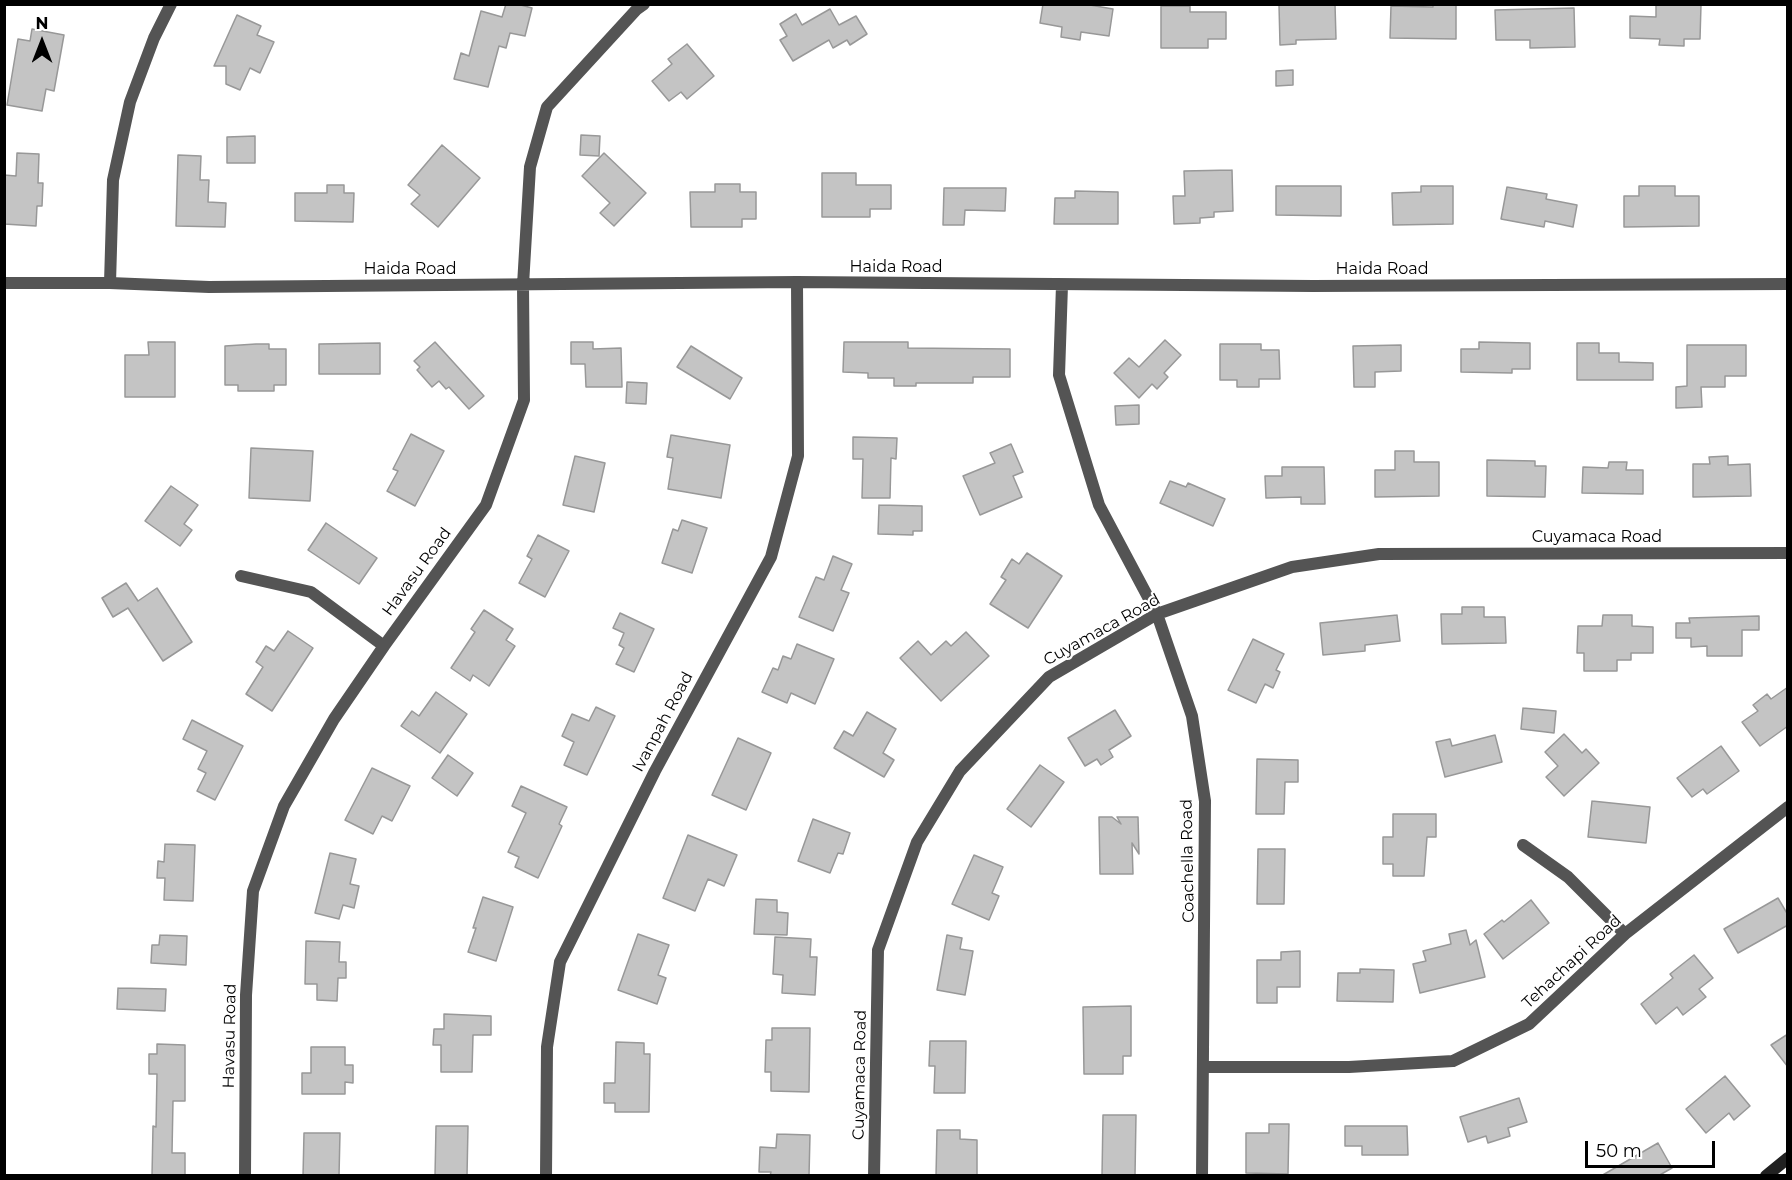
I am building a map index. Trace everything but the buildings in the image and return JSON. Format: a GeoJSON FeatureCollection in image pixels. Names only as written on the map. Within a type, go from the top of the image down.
{"type":"FeatureCollection","features":[{"type":"Feature","properties":{"kind":"street"},"geometry":{"type":"LineString","coordinates":[[110,283],[112,180],[130,102],[154,38],[171,4]]}},
{"type":"Feature","properties":{"kind":"street","name":"Havasu Road"},"geometry":{"type":"LineString","coordinates":[[245,1176],[246,996],[253,891],[284,806],[334,719],[486,505],[524,400],[524,285],[530,167],[547,107],[644,4]]}},
{"type":"Feature","properties":{"kind":"street","name":"Haida Road"},"geometry":{"type":"LineString","coordinates":[[4,283],[110,283],[209,287],[797,282],[1337,286],[1788,284]]}},
{"type":"Feature","properties":{"kind":"street","name":"Ivanpah Road"},"geometry":{"type":"LineString","coordinates":[[546,1176],[547,1047],[560,962],[655,771],[771,557],[798,456],[797,282]]}},
{"type":"Feature","properties":{"kind":"street","name":"Coachella Road"},"geometry":{"type":"LineString","coordinates":[[1062,285],[1059,375],[1099,505],[1157,614],[1192,716],[1205,801],[1202,1176]]}},
{"type":"Feature","properties":{"kind":"street","name":"Cuyamaca Road"},"geometry":{"type":"LineString","coordinates":[[874,1176],[878,950],[917,842],[960,771],[1049,676],[1157,614],[1292,567],[1379,554],[1788,553]]}},
{"type":"Feature","properties":{"kind":"street"},"geometry":{"type":"LineString","coordinates":[[241,576],[311,592],[384,646]]}},
{"type":"Feature","properties":{"kind":"street","name":"Tehachapi Road"},"geometry":{"type":"LineString","coordinates":[[1204,1068],[1350,1068],[1453,1061],[1529,1024],[1625,934],[1788,807]]}},
{"type":"Feature","properties":{"kind":"street"},"geometry":{"type":"LineString","coordinates":[[1524,845],[1569,877],[1625,934]]}},
{"type":"Feature","properties":{"kind":"street"},"geometry":{"type":"LineString","coordinates":[[1766,1176],[1788,1158]]}}]}
